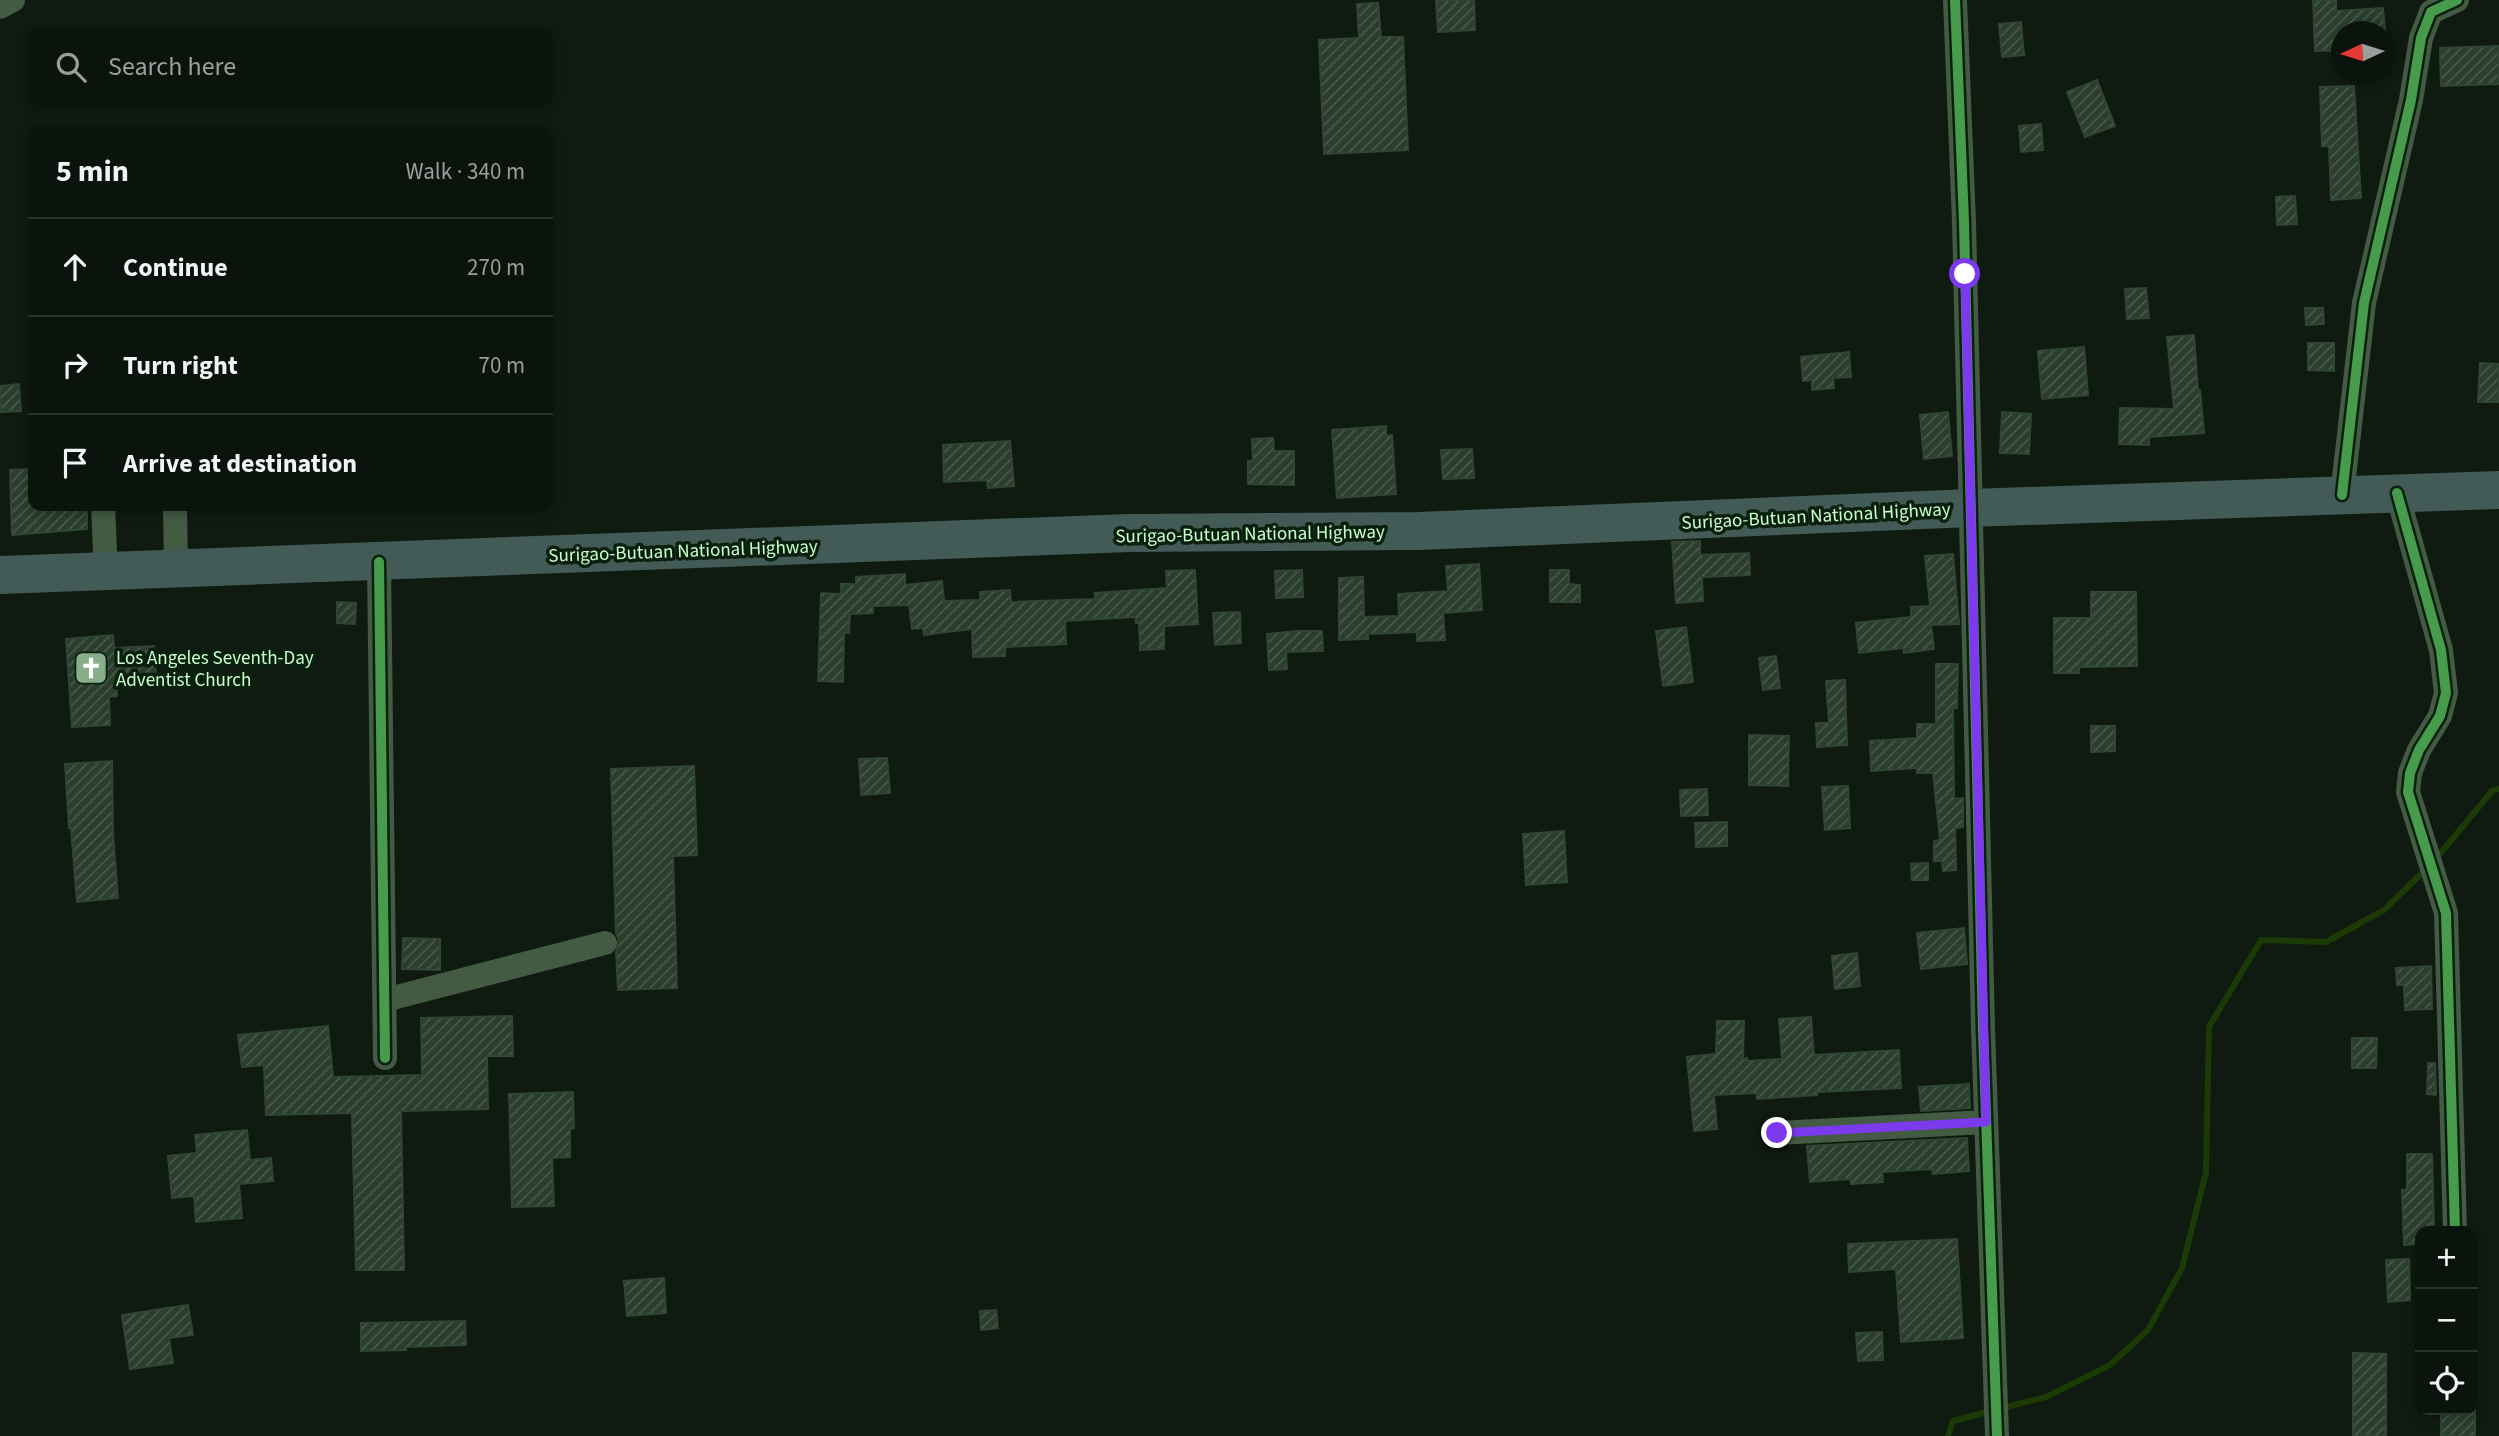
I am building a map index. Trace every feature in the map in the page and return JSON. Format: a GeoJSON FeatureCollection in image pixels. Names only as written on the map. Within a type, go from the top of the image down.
{"type":"FeatureCollection","features":[{"type":"Feature","properties":{"kind":"highway","name":"Surigao-Butuan National Highway"},"geometry":{"type":"LineString","coordinates":[[0,575],[1115,534],[1419,531],[2499,490]]}},
{"type":"Feature","properties":{"kind":"street"},"geometry":{"type":"LineString","coordinates":[[0,7],[13,0]]}},
{"type":"Feature","properties":{"kind":"street"},"geometry":{"type":"LineString","coordinates":[[1955,0],[1964,222],[1986,1122],[1997,1436]]}},
{"type":"Feature","properties":{"kind":"street"},"geometry":{"type":"LineString","coordinates":[[2342,495],[2364,303],[2411,100],[2421,38],[2431,12],[2457,0]]}},
{"type":"Feature","properties":{"kind":"street"},"geometry":{"type":"LineString","coordinates":[[2398,493],[2441,650],[2446,693],[2440,716],[2419,750],[2410,773],[2408,792],[2446,913],[2455,1226]]}},
{"type":"Feature","properties":{"kind":"street"},"geometry":{"type":"LineString","coordinates":[[103,511],[106,572]]}},
{"type":"Feature","properties":{"kind":"street"},"geometry":{"type":"LineString","coordinates":[[175,511],[176,567]]}},
{"type":"Feature","properties":{"kind":"street"},"geometry":{"type":"LineString","coordinates":[[379,562],[385,1058]]}},
{"type":"Feature","properties":{"kind":"street"},"geometry":{"type":"LineString","coordinates":[[385,1000],[605,943]]}},
{"type":"Feature","properties":{"kind":"street"},"geometry":{"type":"LineString","coordinates":[[1777,1133],[1986,1122]]}},
{"type":"Feature","properties":{"kind":"building"},"geometry":{"type":"Polygon","coordinates":[[[1436,0],[1474,0],[1475,30],[1438,32],[1436,0]]]}},
{"type":"Feature","properties":{"kind":"building"},"geometry":{"type":"Polygon","coordinates":[[[2313,0],[2336,0],[2336,11],[2383,8],[2384,21],[2331,21],[2331,50],[2315,51],[2313,0]]]}},
{"type":"Feature","properties":{"kind":"building"},"geometry":{"type":"Polygon","coordinates":[[[1378,3],[1381,37],[1403,37],[1408,150],[1324,154],[1319,40],[1359,38],[1357,4],[1378,3]]]}},
{"type":"Feature","properties":{"kind":"building"},"geometry":{"type":"Polygon","coordinates":[[[2021,22],[2024,55],[2002,57],[1999,24],[2021,22]]]}},
{"type":"Feature","properties":{"kind":"building"},"geometry":{"type":"Polygon","coordinates":[[[2499,46],[2499,84],[2441,86],[2440,48],[2499,46]]]}},
{"type":"Feature","properties":{"kind":"building"},"geometry":{"type":"Polygon","coordinates":[[[2097,80],[2115,126],[2085,137],[2067,92],[2097,80]]]}},
{"type":"Feature","properties":{"kind":"building"},"geometry":{"type":"Polygon","coordinates":[[[2354,86],[2361,198],[2331,200],[2329,146],[2322,146],[2320,87],[2354,86]]]}},
{"type":"Feature","properties":{"kind":"building"},"geometry":{"type":"Polygon","coordinates":[[[2041,124],[2043,150],[2021,152],[2019,126],[2041,124]]]}},
{"type":"Feature","properties":{"kind":"building"},"geometry":{"type":"Polygon","coordinates":[[[2295,196],[2297,224],[2277,225],[2276,197],[2295,196]]]}},
{"type":"Feature","properties":{"kind":"building"},"geometry":{"type":"Polygon","coordinates":[[[2146,288],[2149,318],[2127,319],[2125,289],[2146,288]]]}},
{"type":"Feature","properties":{"kind":"building"},"geometry":{"type":"Polygon","coordinates":[[[2305,308],[2323,308],[2324,324],[2306,325],[2305,308]]]}},
{"type":"Feature","properties":{"kind":"building"},"geometry":{"type":"Polygon","coordinates":[[[2194,335],[2204,433],[2149,437],[2149,445],[2119,444],[2120,408],[2174,409],[2167,337],[2194,335]]]}},
{"type":"Feature","properties":{"kind":"building"},"geometry":{"type":"Polygon","coordinates":[[[2308,343],[2334,343],[2334,371],[2308,370],[2308,343]]]}},
{"type":"Feature","properties":{"kind":"building"},"geometry":{"type":"Polygon","coordinates":[[[2084,347],[2088,395],[2042,399],[2038,351],[2084,347]]]}},
{"type":"Feature","properties":{"kind":"building"},"geometry":{"type":"Polygon","coordinates":[[[1849,352],[1851,377],[1833,378],[1834,388],[1812,390],[1812,380],[1803,381],[1801,357],[1849,352]]]}},
{"type":"Feature","properties":{"kind":"building"},"geometry":{"type":"Polygon","coordinates":[[[2480,363],[2499,364],[2499,402],[2478,402],[2480,363]]]}},
{"type":"Feature","properties":{"kind":"building"},"geometry":{"type":"Polygon","coordinates":[[[19,384],[21,411],[1,412],[0,386],[19,384]]]}},
{"type":"Feature","properties":{"kind":"building"},"geometry":{"type":"Polygon","coordinates":[[[1948,412],[1952,456],[1924,459],[1920,415],[1948,412]]]}},
{"type":"Feature","properties":{"kind":"building"},"geometry":{"type":"Polygon","coordinates":[[[2002,412],[2031,414],[2029,454],[2000,453],[2002,412]]]}},
{"type":"Feature","properties":{"kind":"building"},"geometry":{"type":"Polygon","coordinates":[[[1386,426],[1386,436],[1392,435],[1396,494],[1337,498],[1332,430],[1386,426]]]}},
{"type":"Feature","properties":{"kind":"building"},"geometry":{"type":"Polygon","coordinates":[[[1273,438],[1274,451],[1294,451],[1294,485],[1248,484],[1248,461],[1253,461],[1252,439],[1273,438]]]}},
{"type":"Feature","properties":{"kind":"building"},"geometry":{"type":"Polygon","coordinates":[[[1010,441],[1014,486],[988,488],[987,480],[944,482],[943,445],[1010,441]]]}},
{"type":"Feature","properties":{"kind":"building"},"geometry":{"type":"Polygon","coordinates":[[[1472,449],[1474,478],[1443,479],[1441,450],[1472,449]]]}},
{"type":"Feature","properties":{"kind":"building"},"geometry":{"type":"Polygon","coordinates":[[[28,469],[28,511],[87,511],[87,529],[12,535],[10,470],[28,469]]]}},
{"type":"Feature","properties":{"kind":"building"},"geometry":{"type":"Polygon","coordinates":[[[1700,541],[1700,555],[1749,553],[1750,575],[1702,577],[1703,601],[1676,603],[1672,542],[1700,541]]]}},
{"type":"Feature","properties":{"kind":"building"},"geometry":{"type":"Polygon","coordinates":[[[1953,554],[1959,624],[1931,625],[1934,649],[1904,653],[1903,648],[1859,653],[1856,623],[1911,617],[1911,607],[1930,606],[1925,556],[1953,554]]]}},
{"type":"Feature","properties":{"kind":"building"},"geometry":{"type":"Polygon","coordinates":[[[1479,564],[1482,610],[1443,613],[1445,640],[1417,641],[1417,632],[1368,634],[1368,639],[1339,640],[1339,578],[1363,577],[1364,617],[1399,616],[1398,594],[1448,591],[1446,566],[1479,564]]]}},
{"type":"Feature","properties":{"kind":"building"},"geometry":{"type":"Polygon","coordinates":[[[1195,570],[1198,624],[1164,626],[1164,649],[1140,650],[1139,623],[1136,623],[1135,617],[1065,621],[1066,644],[1005,647],[1005,656],[973,657],[972,629],[924,635],[923,628],[912,629],[909,605],[873,606],[873,613],[850,614],[849,633],[844,633],[843,682],[818,681],[821,593],[841,594],[841,584],[856,584],[856,577],[905,574],[905,585],[942,581],[944,601],[980,600],[980,592],[1010,590],[1011,602],[1095,599],[1095,593],[1167,588],[1166,571],[1195,570]]]}},
{"type":"Feature","properties":{"kind":"building"},"geometry":{"type":"Polygon","coordinates":[[[1302,570],[1303,597],[1276,598],[1275,571],[1302,570]]]}},
{"type":"Feature","properties":{"kind":"building"},"geometry":{"type":"Polygon","coordinates":[[[1550,570],[1569,570],[1569,584],[1580,585],[1580,602],[1550,602],[1550,570]]]}},
{"type":"Feature","properties":{"kind":"building"},"geometry":{"type":"Polygon","coordinates":[[[2091,592],[2136,592],[2137,666],[2079,667],[2079,673],[2054,673],[2054,618],[2091,618],[2091,592]]]}},
{"type":"Feature","properties":{"kind":"building"},"geometry":{"type":"Polygon","coordinates":[[[337,602],[356,603],[355,624],[337,623],[337,602]]]}},
{"type":"Feature","properties":{"kind":"building"},"geometry":{"type":"Polygon","coordinates":[[[1240,612],[1241,643],[1215,645],[1213,613],[1240,612]]]}},
{"type":"Feature","properties":{"kind":"building"},"geometry":{"type":"Polygon","coordinates":[[[1686,627],[1693,682],[1663,686],[1656,631],[1686,627]]]}},
{"type":"Feature","properties":{"kind":"building"},"geometry":{"type":"Polygon","coordinates":[[[1322,631],[1323,651],[1286,652],[1287,669],[1269,670],[1267,634],[1322,631]]]}},
{"type":"Feature","properties":{"kind":"building"},"geometry":{"type":"Polygon","coordinates":[[[113,635],[114,648],[154,646],[156,679],[116,681],[117,696],[109,697],[110,725],[72,727],[66,639],[113,635]]]}},
{"type":"Feature","properties":{"kind":"building"},"geometry":{"type":"Polygon","coordinates":[[[1776,656],[1780,688],[1763,690],[1759,658],[1776,656]]]}},
{"type":"Feature","properties":{"kind":"building"},"geometry":{"type":"Polygon","coordinates":[[[1936,664],[1958,664],[1957,708],[1953,708],[1954,799],[1963,798],[1963,827],[1955,828],[1956,870],[1943,871],[1942,861],[1934,861],[1934,841],[1940,840],[1933,773],[1917,773],[1917,768],[1871,771],[1870,741],[1917,738],[1917,724],[1936,724],[1936,664]]]}},
{"type":"Feature","properties":{"kind":"building"},"geometry":{"type":"Polygon","coordinates":[[[1845,680],[1847,745],[1817,747],[1816,723],[1829,723],[1826,681],[1845,680]]]}},
{"type":"Feature","properties":{"kind":"building"},"geometry":{"type":"Polygon","coordinates":[[[2091,726],[2115,726],[2115,751],[2091,752],[2091,726]]]}},
{"type":"Feature","properties":{"kind":"building"},"geometry":{"type":"Polygon","coordinates":[[[1749,735],[1789,736],[1788,786],[1749,785],[1749,735]]]}},
{"type":"Feature","properties":{"kind":"building"},"geometry":{"type":"Polygon","coordinates":[[[887,758],[890,793],[861,795],[859,759],[887,758]]]}},
{"type":"Feature","properties":{"kind":"building"},"geometry":{"type":"Polygon","coordinates":[[[112,761],[113,835],[118,898],[77,902],[65,764],[112,761]]]}},
{"type":"Feature","properties":{"kind":"building"},"geometry":{"type":"Polygon","coordinates":[[[694,766],[697,855],[673,856],[677,988],[618,990],[616,952],[619,940],[616,933],[611,769],[694,766]]]}},
{"type":"Feature","properties":{"kind":"building"},"geometry":{"type":"Polygon","coordinates":[[[1848,786],[1850,828],[1825,830],[1822,787],[1848,786]]]}},
{"type":"Feature","properties":{"kind":"building"},"geometry":{"type":"Polygon","coordinates":[[[1707,789],[1708,815],[1681,816],[1680,790],[1707,789]]]}},
{"type":"Feature","properties":{"kind":"building"},"geometry":{"type":"Polygon","coordinates":[[[1727,822],[1727,846],[1696,847],[1695,823],[1727,822]]]}},
{"type":"Feature","properties":{"kind":"building"},"geometry":{"type":"Polygon","coordinates":[[[1564,831],[1567,882],[1526,885],[1523,834],[1564,831]]]}},
{"type":"Feature","properties":{"kind":"building"},"geometry":{"type":"Polygon","coordinates":[[[1928,863],[1928,880],[1912,880],[1911,864],[1928,863]]]}},
{"type":"Feature","properties":{"kind":"building"},"geometry":{"type":"Polygon","coordinates":[[[1964,928],[1967,964],[1921,969],[1917,933],[1964,928]]]}},
{"type":"Feature","properties":{"kind":"building"},"geometry":{"type":"Polygon","coordinates":[[[403,938],[440,939],[440,970],[402,969],[403,938]]]}},
{"type":"Feature","properties":{"kind":"building"},"geometry":{"type":"Polygon","coordinates":[[[1857,953],[1860,986],[1835,989],[1832,956],[1857,953]]]}},
{"type":"Feature","properties":{"kind":"building"},"geometry":{"type":"Polygon","coordinates":[[[2431,966],[2432,1009],[2405,1010],[2404,985],[2397,985],[2396,968],[2431,966]]]}},
{"type":"Feature","properties":{"kind":"building"},"geometry":{"type":"Polygon","coordinates":[[[512,1016],[513,1056],[487,1056],[488,1109],[401,1111],[404,1270],[356,1270],[352,1113],[266,1115],[264,1065],[242,1067],[238,1035],[328,1026],[333,1077],[422,1075],[421,1018],[512,1016]]]}},
{"type":"Feature","properties":{"kind":"building"},"geometry":{"type":"Polygon","coordinates":[[[1811,1017],[1814,1055],[1899,1050],[1901,1088],[1817,1092],[1817,1095],[1757,1099],[1757,1093],[1714,1095],[1717,1129],[1694,1131],[1687,1057],[1716,1054],[1717,1021],[1744,1021],[1743,1059],[1747,1058],[1748,1061],[1782,1059],[1779,1019],[1811,1017]]]}},
{"type":"Feature","properties":{"kind":"building"},"geometry":{"type":"Polygon","coordinates":[[[2352,1038],[2377,1038],[2376,1068],[2352,1068],[2352,1038]]]}},
{"type":"Feature","properties":{"kind":"building"},"geometry":{"type":"Polygon","coordinates":[[[2428,1063],[2435,1063],[2436,1095],[2427,1094],[2428,1063]]]}},
{"type":"Feature","properties":{"kind":"building"},"geometry":{"type":"Polygon","coordinates":[[[1969,1084],[1970,1108],[1921,1111],[1919,1087],[1969,1084]]]}},
{"type":"Feature","properties":{"kind":"building"},"geometry":{"type":"Polygon","coordinates":[[[573,1092],[574,1128],[570,1129],[570,1157],[552,1158],[554,1206],[512,1207],[509,1094],[573,1092]]]}},
{"type":"Feature","properties":{"kind":"building"},"geometry":{"type":"Polygon","coordinates":[[[247,1130],[250,1160],[271,1158],[273,1181],[239,1184],[242,1218],[196,1222],[194,1196],[172,1198],[168,1156],[197,1153],[195,1135],[247,1130]]]}},
{"type":"Feature","properties":{"kind":"building"},"geometry":{"type":"Polygon","coordinates":[[[1967,1138],[1969,1171],[1933,1174],[1932,1169],[1882,1172],[1883,1182],[1851,1184],[1850,1179],[1810,1182],[1807,1146],[1967,1138]]]}},
{"type":"Feature","properties":{"kind":"building"},"geometry":{"type":"Polygon","coordinates":[[[2407,1154],[2432,1154],[2434,1226],[2415,1226],[2415,1244],[2404,1245],[2402,1190],[2407,1190],[2407,1154]]]}},
{"type":"Feature","properties":{"kind":"building"},"geometry":{"type":"Polygon","coordinates":[[[1957,1239],[1963,1338],[1901,1342],[1896,1269],[1849,1272],[1848,1244],[1957,1239]]]}},
{"type":"Feature","properties":{"kind":"building"},"geometry":{"type":"Polygon","coordinates":[[[2409,1259],[2410,1300],[2388,1302],[2386,1260],[2409,1259]]]}},
{"type":"Feature","properties":{"kind":"building"},"geometry":{"type":"Polygon","coordinates":[[[664,1278],[666,1313],[627,1316],[624,1281],[664,1278]]]}},
{"type":"Feature","properties":{"kind":"building"},"geometry":{"type":"Polygon","coordinates":[[[188,1305],[193,1335],[169,1338],[173,1363],[130,1369],[122,1315],[188,1305]]]}},
{"type":"Feature","properties":{"kind":"building"},"geometry":{"type":"Polygon","coordinates":[[[996,1310],[998,1328],[981,1330],[980,1311],[996,1310]]]}},
{"type":"Feature","properties":{"kind":"building"},"geometry":{"type":"Polygon","coordinates":[[[465,1321],[466,1345],[361,1351],[361,1323],[465,1321]]]}},
{"type":"Feature","properties":{"kind":"building"},"geometry":{"type":"Polygon","coordinates":[[[1882,1332],[1883,1360],[1858,1361],[1856,1333],[1882,1332]]]}},
{"type":"Feature","properties":{"kind":"building"},"geometry":{"type":"Polygon","coordinates":[[[2353,1353],[2386,1354],[2386,1436],[2353,1436],[2353,1353]]]}},
{"type":"Feature","properties":{"kind":"building"},"geometry":{"type":"Polygon","coordinates":[[[2441,1415],[2475,1415],[2475,1436],[2441,1436],[2441,1415]]]}},
{"type":"Feature","properties":{"kind":"waterway"},"geometry":{"type":"LineString","coordinates":[[2435,860],[2492,791],[2499,789]]}},
{"type":"Feature","properties":{"kind":"waterway"},"geometry":{"type":"LineString","coordinates":[[2002,1408],[2046,1397],[2110,1365],[2148,1330],[2182,1268],[2206,1172],[2209,1027],[2261,940],[2326,942],[2384,910],[2425,870]]}},
{"type":"Feature","properties":{"kind":"waterway"},"geometry":{"type":"LineString","coordinates":[[1948,1436],[1953,1421],[1991,1411]]}},
{"type":"Feature","properties":{"kind":"cycle path"},"geometry":{"type":"LineString","coordinates":[[1955,0],[1964,222],[1983,1028],[1997,1436]]}},
{"type":"Feature","properties":{"kind":"cycle path"},"geometry":{"type":"LineString","coordinates":[[2342,495],[2364,303],[2411,100],[2421,38],[2431,12],[2457,0]]}},
{"type":"Feature","properties":{"kind":"cycle path"},"geometry":{"type":"LineString","coordinates":[[2397,493],[2441,650],[2446,693],[2440,716],[2419,750],[2410,773],[2408,792],[2446,913],[2455,1226]]}},
{"type":"Feature","properties":{"kind":"cycle path"},"geometry":{"type":"LineString","coordinates":[[379,562],[385,1058]]}},
{"type":"Feature","properties":{"kind":"place","name":"Los Angeles Seventh-Day Adventist Church"},"geometry":{"type":"Point","coordinates":[91,668]}},
{"type":"Feature","properties":{"kind":"route"},"geometry":{"type":"LineString","coordinates":[[1777,1133],[1986,1122],[1965,274]]}}]}
